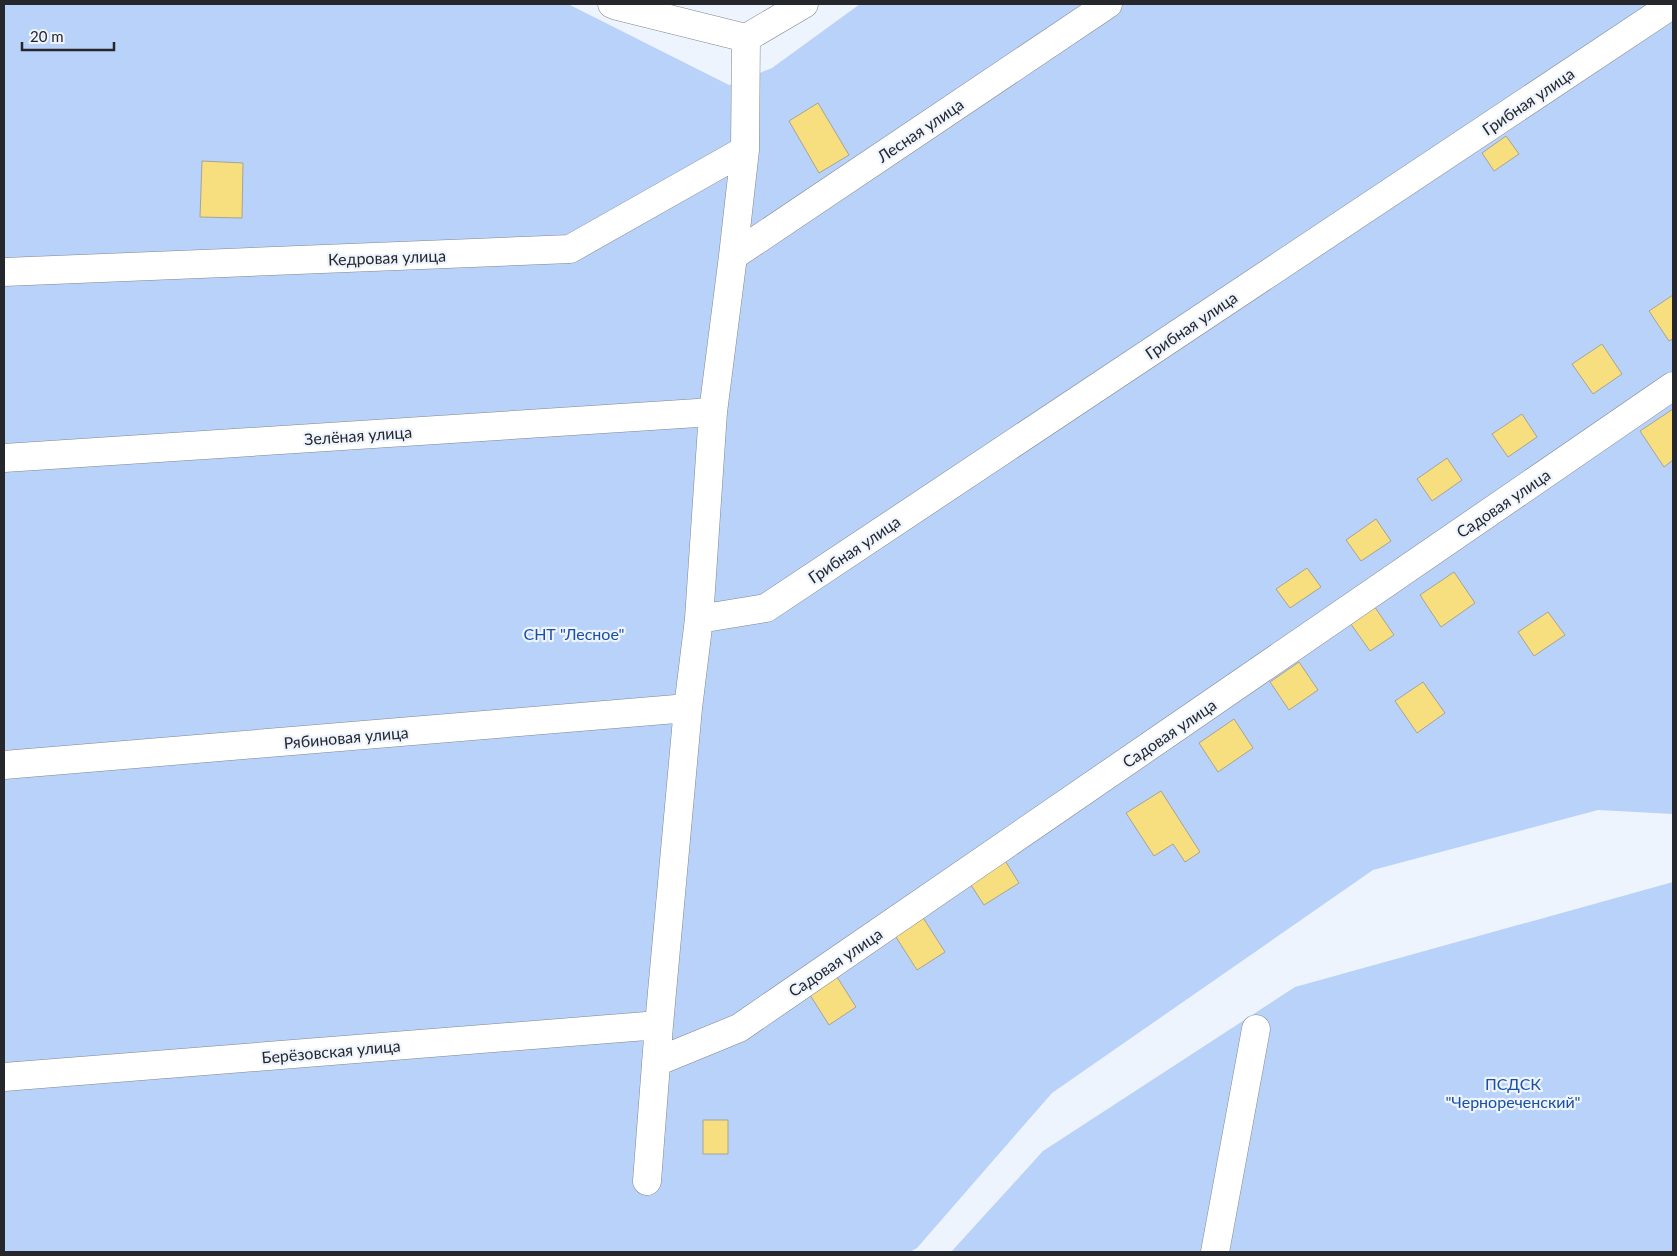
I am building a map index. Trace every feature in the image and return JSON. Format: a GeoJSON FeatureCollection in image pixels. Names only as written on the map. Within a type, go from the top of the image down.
{"type":"FeatureCollection","features":[{"type":"Feature","properties":{"kind":"street"},"geometry":{"type":"LineString","coordinates":[[612,4],[746,38],[804,4]]}},
{"type":"Feature","properties":{"kind":"street","name":"Лесная улица"},"geometry":{"type":"LineString","coordinates":[[733,256],[1108,4]]}},
{"type":"Feature","properties":{"kind":"street","name":"Грибная улица"},"geometry":{"type":"LineString","coordinates":[[699,619],[766,608],[1673,4]]}},
{"type":"Feature","properties":{"kind":"street"},"geometry":{"type":"LineString","coordinates":[[647,1181],[658,1025],[688,708],[699,619],[713,412],[733,256],[744,150],[746,38]]}},
{"type":"Feature","properties":{"kind":"street","name":"Кедровая улица"},"geometry":{"type":"LineString","coordinates":[[4,272],[570,249],[744,150]]}},
{"type":"Feature","properties":{"kind":"street","name":"Садовая улица"},"geometry":{"type":"LineString","coordinates":[[656,1062],[739,1028],[1673,386]]}},
{"type":"Feature","properties":{"kind":"street","name":"Зелёная улица"},"geometry":{"type":"LineString","coordinates":[[4,458],[713,412]]}},
{"type":"Feature","properties":{"kind":"street","name":"Рябиновая улица"},"geometry":{"type":"LineString","coordinates":[[4,765],[688,708]]}},
{"type":"Feature","properties":{"kind":"street","name":"Берёзовская улица"},"geometry":{"type":"LineString","coordinates":[[4,1076],[658,1025]]}},
{"type":"Feature","properties":{"kind":"street"},"geometry":{"type":"LineString","coordinates":[[1215,1252],[1256,1029]]}},
{"type":"Feature","properties":{"kind":"green space","name":"СНТ \"Лесное\""},"geometry":{"type":"Polygon","coordinates":[[[4,4],[568,4],[729,85],[772,68],[860,4],[1673,4],[1673,814],[1598,810],[1373,870],[1052,1093],[917,1248],[910,1252],[4,1252],[4,4]]]}},
{"type":"Feature","properties":{"kind":"green space","name":"ПСДСК \"Чернореченский\""},"geometry":{"type":"Polygon","coordinates":[[[1673,882],[1673,1252],[951,1252],[1043,1151],[1295,987],[1673,882]]]}},
{"type":"Feature","properties":{"kind":"building"},"geometry":{"type":"Polygon","coordinates":[[[818,103],[849,155],[819,173],[789,121],[818,103]]]}},
{"type":"Feature","properties":{"kind":"building"},"geometry":{"type":"Polygon","coordinates":[[[1506,136],[1519,154],[1494,171],[1482,153],[1506,136]]]}},
{"type":"Feature","properties":{"kind":"building"},"geometry":{"type":"Polygon","coordinates":[[[202,161],[243,163],[242,218],[200,217],[202,161]]]}},
{"type":"Feature","properties":{"kind":"building"},"geometry":{"type":"Polygon","coordinates":[[[1673,295],[1673,339],[1669,341],[1649,311],[1673,295]]]}},
{"type":"Feature","properties":{"kind":"building"},"geometry":{"type":"Polygon","coordinates":[[[1602,344],[1622,374],[1593,394],[1572,364],[1602,344]]]}},
{"type":"Feature","properties":{"kind":"building"},"geometry":{"type":"Polygon","coordinates":[[[1673,409],[1673,460],[1664,467],[1640,431],[1673,409]]]}},
{"type":"Feature","properties":{"kind":"building"},"geometry":{"type":"Polygon","coordinates":[[[1522,414],[1537,437],[1508,457],[1492,434],[1522,414]]]}},
{"type":"Feature","properties":{"kind":"building"},"geometry":{"type":"Polygon","coordinates":[[[1447,458],[1462,480],[1432,501],[1417,479],[1447,458]]]}},
{"type":"Feature","properties":{"kind":"building"},"geometry":{"type":"Polygon","coordinates":[[[1376,519],[1391,541],[1361,561],[1346,540],[1376,519]]]}},
{"type":"Feature","properties":{"kind":"building"},"geometry":{"type":"Polygon","coordinates":[[[1307,568],[1321,587],[1290,608],[1276,589],[1307,568]]]}},
{"type":"Feature","properties":{"kind":"building"},"geometry":{"type":"Polygon","coordinates":[[[1454,572],[1475,603],[1441,627],[1420,595],[1454,572]]]}},
{"type":"Feature","properties":{"kind":"building"},"geometry":{"type":"Polygon","coordinates":[[[1372,603],[1394,635],[1370,651],[1348,620],[1372,603]]]}},
{"type":"Feature","properties":{"kind":"building"},"geometry":{"type":"Polygon","coordinates":[[[1548,612],[1565,635],[1534,656],[1518,632],[1548,612]]]}},
{"type":"Feature","properties":{"kind":"building"},"geometry":{"type":"Polygon","coordinates":[[[1299,662],[1318,690],[1289,710],[1270,682],[1299,662]]]}},
{"type":"Feature","properties":{"kind":"building"},"geometry":{"type":"Polygon","coordinates":[[[1423,682],[1445,713],[1417,733],[1395,701],[1423,682]]]}},
{"type":"Feature","properties":{"kind":"building"},"geometry":{"type":"Polygon","coordinates":[[[1234,719],[1253,748],[1218,772],[1199,743],[1234,719]]]}},
{"type":"Feature","properties":{"kind":"building"},"geometry":{"type":"Polygon","coordinates":[[[1161,791],[1200,852],[1185,862],[1173,844],[1154,856],[1126,813],[1161,791]]]}},
{"type":"Feature","properties":{"kind":"building"},"geometry":{"type":"Polygon","coordinates":[[[1004,859],[1019,883],[984,905],[969,882],[1004,859]]]}},
{"type":"Feature","properties":{"kind":"building"},"geometry":{"type":"Polygon","coordinates":[[[922,916],[945,952],[917,970],[894,934],[922,916]]]}},
{"type":"Feature","properties":{"kind":"building"},"geometry":{"type":"Polygon","coordinates":[[[837,977],[856,1007],[829,1025],[810,995],[837,977]]]}},
{"type":"Feature","properties":{"kind":"building"},"geometry":{"type":"Polygon","coordinates":[[[703,1120],[728,1120],[728,1154],[703,1154],[703,1120]]]}}]}
